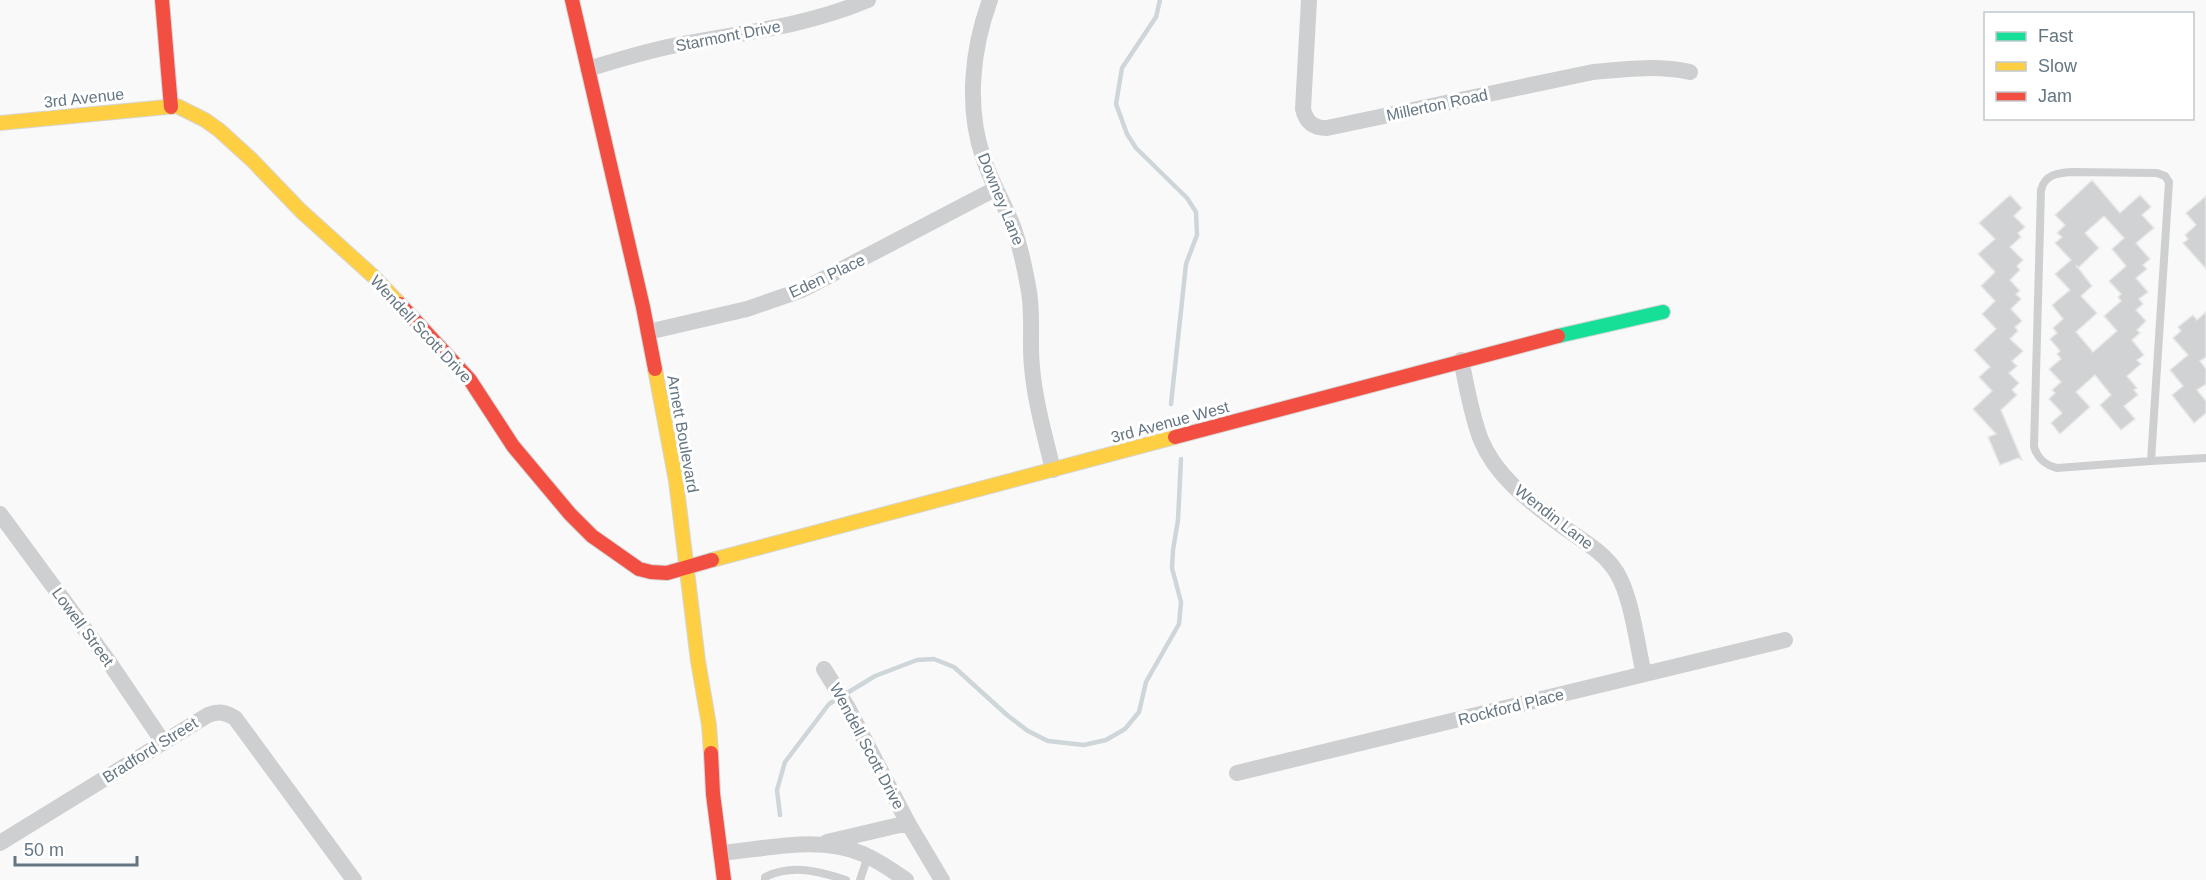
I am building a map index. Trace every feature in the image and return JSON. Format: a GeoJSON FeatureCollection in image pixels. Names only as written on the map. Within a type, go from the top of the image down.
{"type":"FeatureCollection","features":[{"type":"Feature","properties":{"kind":"street"},"geometry":{"type":"LineString","coordinates":[[162,0],[171,106]]}},
{"type":"Feature","properties":{"kind":"street","name":"Arnett Boulevard"},"geometry":{"type":"LineString","coordinates":[[572,0],[648,332],[676,481],[709,725],[713,794],[724,880]]}},
{"type":"Feature","properties":{"kind":"street","name":"Starmont Drive"},"geometry":{"type":"LineString","coordinates":[[588,69],[676,45],[771,28],[841,11],[868,0]]}},
{"type":"Feature","properties":{"kind":"street","name":"Downey Lane"},"geometry":{"type":"LineString","coordinates":[[990,0],[980,34],[974,70],[976,131],[982,157],[1022,252],[1033,324],[1031,364],[1034,390],[1053,470]]}},
{"type":"Feature","properties":{"kind":"street","name":"Millerton Road"},"geometry":{"type":"LineString","coordinates":[[1310,0],[1302,109],[1311,124],[1319,128],[1593,72],[1631,68],[1668,68],[1690,72]]}},
{"type":"Feature","properties":{"kind":"street","name":"3rd Avenue"},"geometry":{"type":"LineString","coordinates":[[0,123],[171,106]]}},
{"type":"Feature","properties":{"kind":"street","name":"Wendell Scott Drive"},"geometry":{"type":"LineString","coordinates":[[171,106],[177,106],[219,130],[301,212],[373,276],[457,365],[513,446],[570,514],[592,536],[639,569],[667,573],[686,567]]}},
{"type":"Feature","properties":{"kind":"street","name":"Eden Place"},"geometry":{"type":"LineString","coordinates":[[648,332],[747,309],[802,290],[995,189]]}},
{"type":"Feature","properties":{"kind":"street","name":"3rd Avenue West"},"geometry":{"type":"LineString","coordinates":[[686,567],[1529,342],[1663,312]]}},
{"type":"Feature","properties":{"kind":"street","name":"Wendin Lane"},"geometry":{"type":"LineString","coordinates":[[1461,360],[1476,423],[1490,458],[1503,475],[1527,498],[1560,525],[1591,545],[1617,573],[1625,590],[1644,674]]}},
{"type":"Feature","properties":{"kind":"street","name":"Lowell Street"},"geometry":{"type":"LineString","coordinates":[[0,514],[109,662],[163,742]]}},
{"type":"Feature","properties":{"kind":"street","name":"Rockford Place"},"geometry":{"type":"LineString","coordinates":[[1237,773],[1785,640]]}},
{"type":"Feature","properties":{"kind":"street","name":"Wendell Scott Drive"},"geometry":{"type":"LineString","coordinates":[[827,674],[942,880]]}},
{"type":"Feature","properties":{"kind":"street","name":"Bradford Street"},"geometry":{"type":"LineString","coordinates":[[0,843],[208,715],[217,712],[227,713],[236,718],[354,880]]}},
{"type":"Feature","properties":{"kind":"street","name":"Wendell Scott Drive"},"geometry":{"type":"LineString","coordinates":[[721,853],[819,843],[909,823]]}},
{"type":"Feature","properties":{"kind":"street","name":"Wendell Scott Drive"},"geometry":{"type":"LineString","coordinates":[[819,843],[843,847],[868,856],[906,880]]}},
{"type":"Feature","properties":{"kind":"lane"},"geometry":{"type":"LineString","coordinates":[[2151,461],[2169,182],[2165,176],[2157,173],[2072,172],[2055,174],[2048,177],[2042,190],[2034,447],[2041,461],[2057,468],[2206,458]]}},
{"type":"Feature","properties":{"kind":"lane"},"geometry":{"type":"LineString","coordinates":[[860,880],[868,856]]}},
{"type":"Feature","properties":{"kind":"lane"},"geometry":{"type":"LineString","coordinates":[[765,880],[777,871],[795,869],[823,872],[846,880]]}},
{"type":"Feature","properties":{"kind":"building"},"geometry":{"type":"Polygon","coordinates":[[[2092,180],[2120,213],[2140,195],[2151,207],[2142,215],[2154,228],[2136,243],[2150,259],[2143,265],[2147,269],[2136,278],[2148,292],[2139,299],[2143,304],[2136,310],[2146,321],[2137,330],[2140,333],[2132,340],[2144,355],[2137,360],[2141,364],[2127,376],[2137,388],[2134,390],[2138,395],[2124,406],[2135,419],[2121,430],[2100,405],[2111,395],[2095,375],[2076,392],[2090,407],[2060,434],[2051,423],[2062,413],[2049,399],[2055,393],[2052,390],[2061,382],[2049,369],[2061,359],[2057,354],[2060,351],[2050,339],[2057,333],[2053,328],[2063,319],[2052,305],[2070,290],[2055,274],[2071,260],[2055,243],[2062,237],[2057,233],[2065,225],[2055,215],[2092,180]],[[2104,216],[2085,233],[2099,248],[2078,268],[2092,286],[2081,296],[2097,313],[2076,332],[2093,352],[2117,331],[2104,316],[2121,301],[2118,297],[2121,294],[2109,281],[2126,266],[2112,249],[2124,238],[2104,216]]]}},
{"type":"Feature","properties":{"kind":"building"},"geometry":{"type":"Polygon","coordinates":[[[2010,195],[2022,208],[2014,216],[2025,227],[2018,233],[2021,237],[2010,247],[2023,260],[2017,266],[2020,270],[2010,280],[2020,291],[2016,294],[2021,299],[2011,309],[2022,321],[2015,327],[2018,331],[2010,339],[2023,351],[2012,361],[2017,366],[2009,373],[2019,383],[2012,390],[2017,395],[2001,410],[2022,460],[2018,458],[2000,465],[1988,437],[1996,434],[1973,409],[1992,391],[1979,377],[1990,367],[1974,350],[1996,329],[1982,314],[1995,301],[1981,286],[1995,272],[1978,254],[1995,239],[1979,223],[2010,195]]]}},
{"type":"Feature","properties":{"kind":"building"},"geometry":{"type":"Polygon","coordinates":[[[2206,196],[2206,269],[2183,243],[2188,239],[2185,235],[2196,225],[2186,213],[2206,196]]]}},
{"type":"Feature","properties":{"kind":"building"},"geometry":{"type":"Polygon","coordinates":[[[2206,312],[2206,357],[2200,361],[2206,369],[2206,384],[2197,390],[2206,401],[2206,413],[2194,423],[2172,395],[2183,386],[2170,370],[2188,355],[2173,338],[2181,331],[2178,327],[2193,315],[2197,320],[2206,312]]]}},
{"type":"Feature","properties":{"kind":"waterway"},"geometry":{"type":"LineString","coordinates":[[1160,0],[1156,17],[1122,68],[1116,104],[1127,134],[1136,148],[1187,198],[1196,212],[1197,235],[1186,264],[1171,404]]}},
{"type":"Feature","properties":{"kind":"waterway"},"geometry":{"type":"LineString","coordinates":[[780,815],[777,790],[785,762],[829,704],[875,676],[917,660],[934,659],[954,667],[1007,715],[1028,731],[1048,741],[1084,745],[1106,740],[1125,729],[1139,712],[1146,682],[1179,624],[1181,602],[1172,568],[1178,520],[1181,459]]}},
{"type":"Feature","properties":{"kind":"traffic: fast"},"geometry":{"type":"LineString","coordinates":[[1558,336],[1663,312]]}},
{"type":"Feature","properties":{"kind":"traffic: slow"},"geometry":{"type":"LineString","coordinates":[[0,123],[177,106],[219,130],[400,304]]}},
{"type":"Feature","properties":{"kind":"traffic: slow"},"geometry":{"type":"LineString","coordinates":[[655,369],[676,481],[711,753]]}},
{"type":"Feature","properties":{"kind":"traffic: slow"},"geometry":{"type":"LineString","coordinates":[[712,560],[1175,437]]}},
{"type":"Feature","properties":{"kind":"traffic: jam"},"geometry":{"type":"LineString","coordinates":[[162,0],[171,107]]}},
{"type":"Feature","properties":{"kind":"traffic: jam"},"geometry":{"type":"LineString","coordinates":[[572,0],[643,307],[655,369]]}},
{"type":"Feature","properties":{"kind":"traffic: jam"},"geometry":{"type":"LineString","coordinates":[[400,304],[470,380],[513,446],[570,514],[592,536],[639,569],[651,572],[667,573],[712,560]]}},
{"type":"Feature","properties":{"kind":"traffic: jam"},"geometry":{"type":"LineString","coordinates":[[1175,437],[1558,336]]}},
{"type":"Feature","properties":{"kind":"traffic: jam"},"geometry":{"type":"LineString","coordinates":[[711,753],[713,794],[724,880]]}}]}
